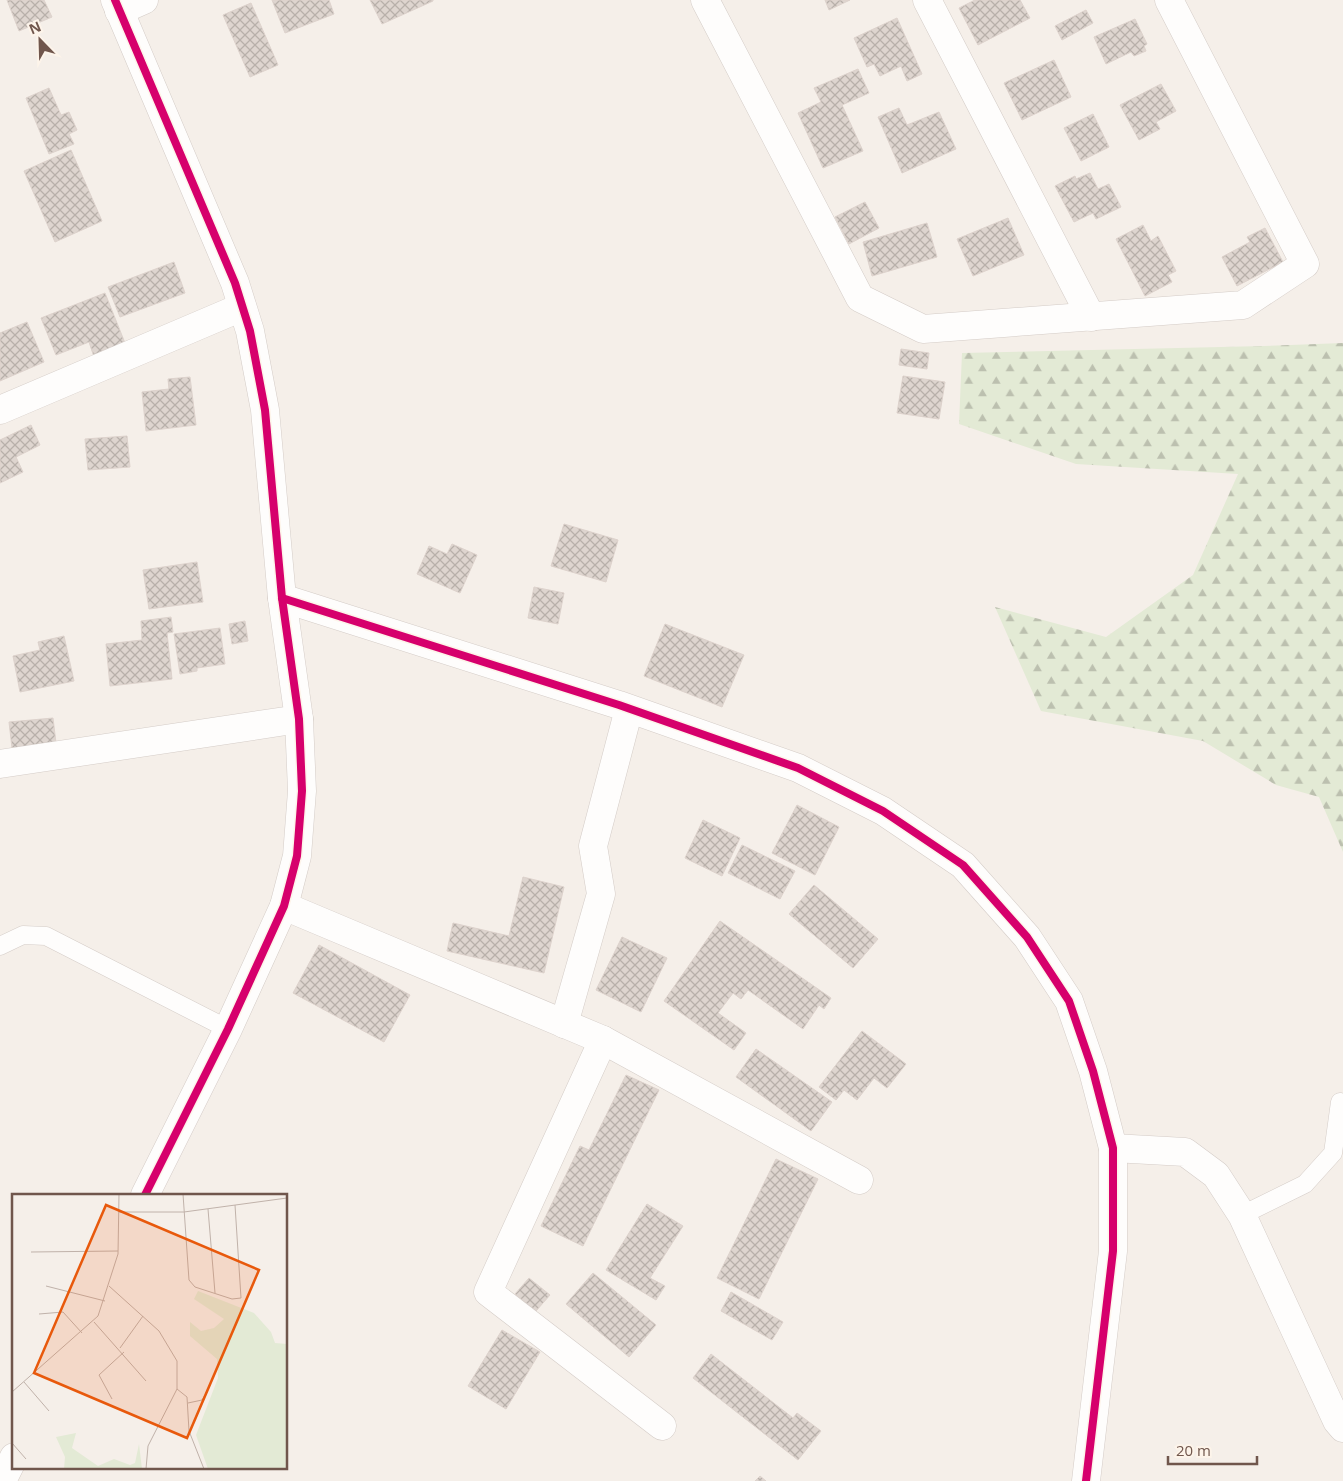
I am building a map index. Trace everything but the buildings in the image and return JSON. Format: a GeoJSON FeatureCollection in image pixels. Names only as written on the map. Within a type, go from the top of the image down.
{"type":"FeatureCollection","features":[{"type":"Feature","properties":{"kind":"street"},"geometry":{"type":"LineString","coordinates":[[144,0],[117,5],[235,283],[250,330],[265,410],[282,598],[300,719],[302,791],[297,856],[284,906],[228,1029],[146,1194]]}},
{"type":"Feature","properties":{"kind":"street"},"geometry":{"type":"LineString","coordinates":[[704,0],[860,298],[923,329],[1243,305],[1305,264],[1170,0]]}},
{"type":"Feature","properties":{"kind":"street"},"geometry":{"type":"LineString","coordinates":[[927,0],[1091,316]]}},
{"type":"Feature","properties":{"kind":"street"},"geometry":{"type":"LineString","coordinates":[[0,410],[242,307]]}},
{"type":"Feature","properties":{"kind":"street"},"geometry":{"type":"LineString","coordinates":[[282,598],[628,709],[798,768],[883,811],[963,865],[1027,937],[1069,1001],[1093,1071],[1113,1148],[1113,1251],[1086,1481]]}},
{"type":"Feature","properties":{"kind":"street"},"geometry":{"type":"LineString","coordinates":[[564,1024],[600,894],[593,846],[628,709]]}},
{"type":"Feature","properties":{"kind":"street"},"geometry":{"type":"LineString","coordinates":[[0,764],[300,719]]}},
{"type":"Feature","properties":{"kind":"street"},"geometry":{"type":"LineString","coordinates":[[284,906],[603,1040],[859,1180]]}},
{"type":"Feature","properties":{"kind":"street"},"geometry":{"type":"LineString","coordinates":[[603,1040],[488,1292],[662,1426]]}},
{"type":"Feature","properties":{"kind":"street"},"geometry":{"type":"LineString","coordinates":[[1113,1148],[1185,1152],[1216,1175],[1242,1215],[1337,1421],[1343,1428]]}},
{"type":"Feature","properties":{"kind":"street"},"geometry":{"type":"LineString","coordinates":[[2,1481],[12,1461]]}},
{"type":"Feature","properties":{"kind":"lane"},"geometry":{"type":"LineString","coordinates":[[0,946],[23,935],[46,936],[228,1029]]}},
{"type":"Feature","properties":{"kind":"lane"},"geometry":{"type":"LineString","coordinates":[[1242,1215],[1305,1184],[1333,1153],[1340,1102]]}},
{"type":"Feature","properties":{"kind":"green space"},"geometry":{"type":"Polygon","coordinates":[[[1343,343],[1343,852],[1319,797],[1276,785],[1203,741],[1041,711],[995,607],[1106,637],[1193,575],[1238,474],[1076,464],[959,424],[962,353],[1343,343]]]}},
{"type":"Feature","properties":{"kind":"cycle path"},"geometry":{"type":"LineString","coordinates":[[115,0],[235,283],[250,331],[265,410],[282,598],[299,719],[302,791],[297,856],[284,906],[228,1029],[146,1194]]}},
{"type":"Feature","properties":{"kind":"cycle path"},"geometry":{"type":"LineString","coordinates":[[282,598],[619,705],[798,768],[883,811],[963,865],[1027,937],[1069,1001],[1093,1071],[1113,1148],[1113,1251],[1086,1481]]}}]}
